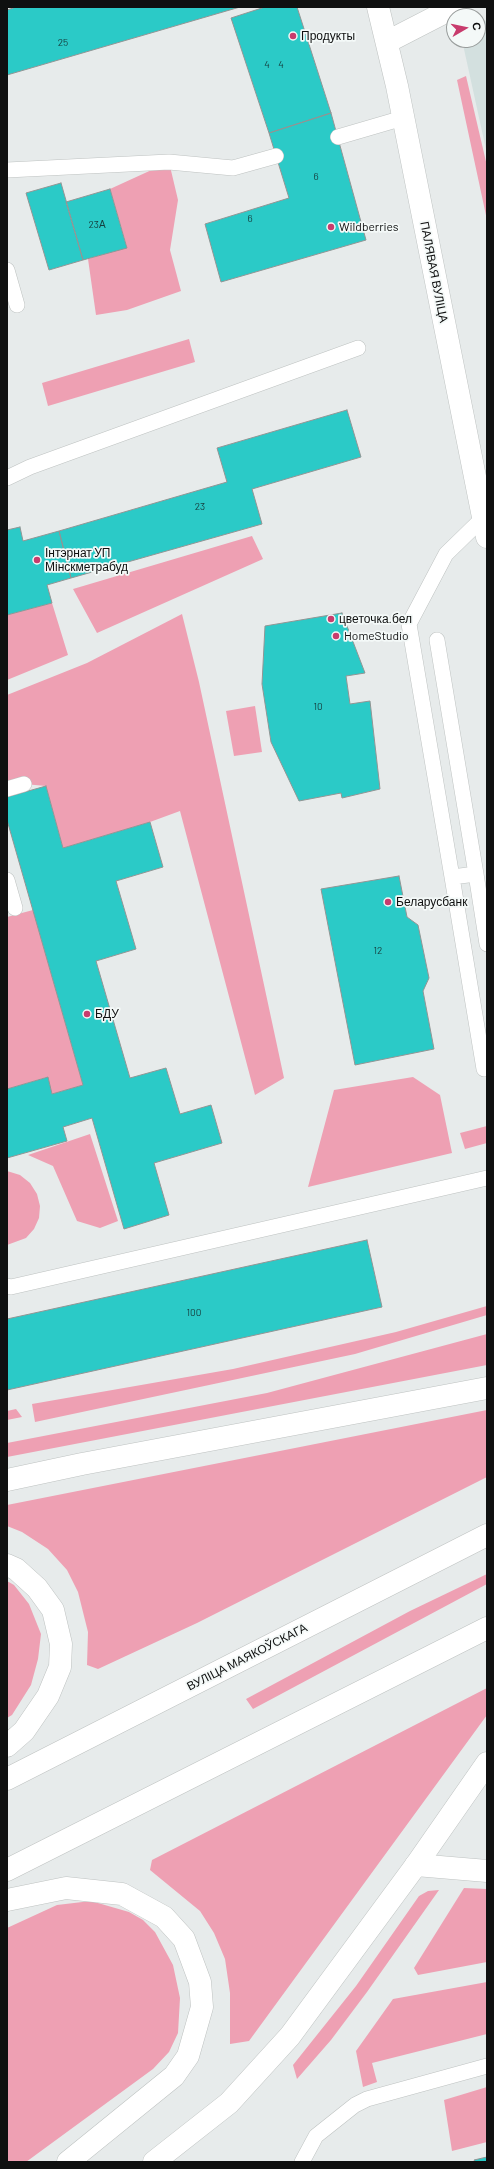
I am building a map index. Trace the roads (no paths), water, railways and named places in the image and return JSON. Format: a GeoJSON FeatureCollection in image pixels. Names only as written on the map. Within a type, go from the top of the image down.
{"type":"FeatureCollection","features":[{"type":"Feature","properties":{"kind":"main road","name":"ПАЛЯВАЯ ВУЛІЦА"},"geometry":{"type":"LineString","coordinates":[[378,7],[403,118],[485,527]]}},
{"type":"Feature","properties":{"kind":"main road"},"geometry":{"type":"LineString","coordinates":[[387,42],[455,7]]}},
{"type":"Feature","properties":{"kind":"main road"},"geometry":{"type":"LineString","coordinates":[[7,1480],[82,1464],[487,1388]]}},
{"type":"Feature","properties":{"kind":"main road","name":"ВУЛІЦА МАЯКОЎСКАГА"},"geometry":{"type":"LineString","coordinates":[[7,1779],[487,1535]]}},
{"type":"Feature","properties":{"kind":"main road"},"geometry":{"type":"LineString","coordinates":[[7,1565],[16,1569],[37,1588],[53,1610],[61,1644],[60,1667],[48,1696],[24,1730],[7,1746]]}},
{"type":"Feature","properties":{"kind":"main road"},"geometry":{"type":"LineString","coordinates":[[7,1870],[487,1628]]}},
{"type":"Feature","properties":{"kind":"main road"},"geometry":{"type":"LineString","coordinates":[[154,2162],[229,2103],[290,2036],[416,1865],[487,1763]]}},
{"type":"Feature","properties":{"kind":"main road"},"geometry":{"type":"LineString","coordinates":[[416,1865],[487,1870]]}},
{"type":"Feature","properties":{"kind":"main road"},"geometry":{"type":"LineString","coordinates":[[7,1900],[66,1888],[122,1894],[164,1917],[184,1939],[200,1982],[202,2007],[188,2056],[174,2076],[68,2162]]}},
{"type":"Feature","properties":{"kind":"lane"},"geometry":{"type":"LineString","coordinates":[[338,137],[403,118]]}},
{"type":"Feature","properties":{"kind":"lane"},"geometry":{"type":"LineString","coordinates":[[7,170],[169,162],[233,168],[276,156]]}},
{"type":"Feature","properties":{"kind":"lane"},"geometry":{"type":"LineString","coordinates":[[7,270],[17,305]]}},
{"type":"Feature","properties":{"kind":"lane"},"geometry":{"type":"LineString","coordinates":[[7,478],[30,467],[358,348]]}},
{"type":"Feature","properties":{"kind":"lane"},"geometry":{"type":"LineString","coordinates":[[485,527],[446,554],[409,624],[484,1069],[487,1068]]}},
{"type":"Feature","properties":{"kind":"lane"},"geometry":{"type":"LineString","coordinates":[[437,640],[487,944]]}},
{"type":"Feature","properties":{"kind":"lane"},"geometry":{"type":"LineString","coordinates":[[7,789],[24,784]]}},
{"type":"Feature","properties":{"kind":"lane"},"geometry":{"type":"LineString","coordinates":[[452,877],[476,874]]}},
{"type":"Feature","properties":{"kind":"lane"},"geometry":{"type":"LineString","coordinates":[[7,880],[15,908]]}},
{"type":"Feature","properties":{"kind":"lane"},"geometry":{"type":"LineString","coordinates":[[7,1286],[11,1287],[487,1178]]}},
{"type":"Feature","properties":{"kind":"lane"},"geometry":{"type":"LineString","coordinates":[[302,2162],[316,2136],[354,2105],[366,2099],[487,2066]]}},
{"type":"Feature","properties":{"kind":"place","name":"Продукты"},"geometry":{"type":"Point","coordinates":[293,36]}},
{"type":"Feature","properties":{"kind":"place","name":"Wildberries"},"geometry":{"type":"Point","coordinates":[331,227]}},
{"type":"Feature","properties":{"kind":"place","name":"Інтэрнат УП Мінскметрабуд"},"geometry":{"type":"Point","coordinates":[37,560]}},
{"type":"Feature","properties":{"kind":"place","name":"цветочка.бел"},"geometry":{"type":"Point","coordinates":[331,619]}},
{"type":"Feature","properties":{"kind":"place","name":"HomeStudio"},"geometry":{"type":"Point","coordinates":[336,636]}},
{"type":"Feature","properties":{"kind":"place","name":"Беларусбанк"},"geometry":{"type":"Point","coordinates":[388,902]}},
{"type":"Feature","properties":{"kind":"place","name":"БДУ"},"geometry":{"type":"Point","coordinates":[87,1014]}}]}
